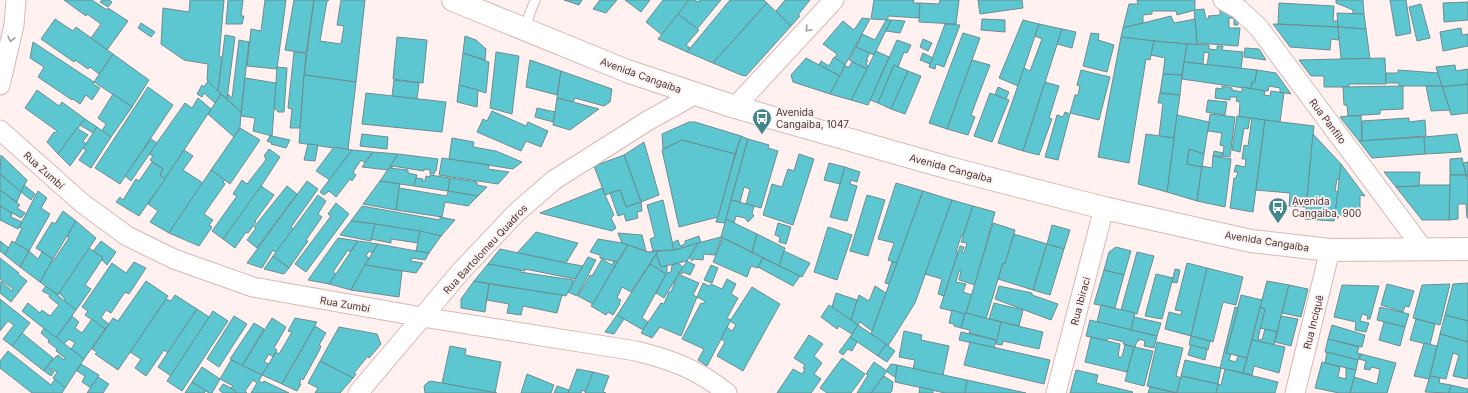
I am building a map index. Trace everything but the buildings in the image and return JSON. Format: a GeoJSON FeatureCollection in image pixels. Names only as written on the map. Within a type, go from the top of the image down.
{"type":"FeatureCollection","features":[{"type":"Feature","properties":{"kind":"main road","name":"Avenida Cangaíba"},"geometry":{"type":"LineString","coordinates":[[453,0],[627,71],[735,107],[949,168],[1104,208],[1251,241],[1330,250],[1468,249]]}},
{"type":"Feature","properties":{"kind":"street"},"geometry":{"type":"LineString","coordinates":[[0,85],[14,25],[16,0]]}},
{"type":"Feature","properties":{"kind":"street"},"geometry":{"type":"LineString","coordinates":[[735,107],[834,0]]}},
{"type":"Feature","properties":{"kind":"street","name":"Rua Panfilo"},"geometry":{"type":"LineString","coordinates":[[1222,0],[1240,9],[1259,28],[1424,250]]}},
{"type":"Feature","properties":{"kind":"street","name":"Rua Bartolomeu Quadros"},"geometry":{"type":"LineString","coordinates":[[358,393],[462,270],[517,212],[554,180],[649,120],[696,94]]}},
{"type":"Feature","properties":{"kind":"street","name":"Rua Zumbí"},"geometry":{"type":"LineString","coordinates":[[0,130],[82,204],[127,236],[174,259],[253,287],[422,318],[636,351],[666,358],[692,370],[727,393]]}},
{"type":"Feature","properties":{"kind":"street","name":"Rua Ibiraci"},"geometry":{"type":"LineString","coordinates":[[1056,393],[1104,208]]}},
{"type":"Feature","properties":{"kind":"street","name":"Rua Inciquê"},"geometry":{"type":"LineString","coordinates":[[1295,393],[1330,250]]}},
{"type":"Feature","properties":{"kind":"lane"},"geometry":{"type":"LineString","coordinates":[[524,29],[535,0]]}},
{"type":"Feature","properties":{"kind":"place","name":"Avenida Cangaiba, 1047"},"geometry":{"type":"Point","coordinates":[762,135]}},
{"type":"Feature","properties":{"kind":"place","name":"Avenida Cangaiba, 900"},"geometry":{"type":"Point","coordinates":[1278,224]}}]}
